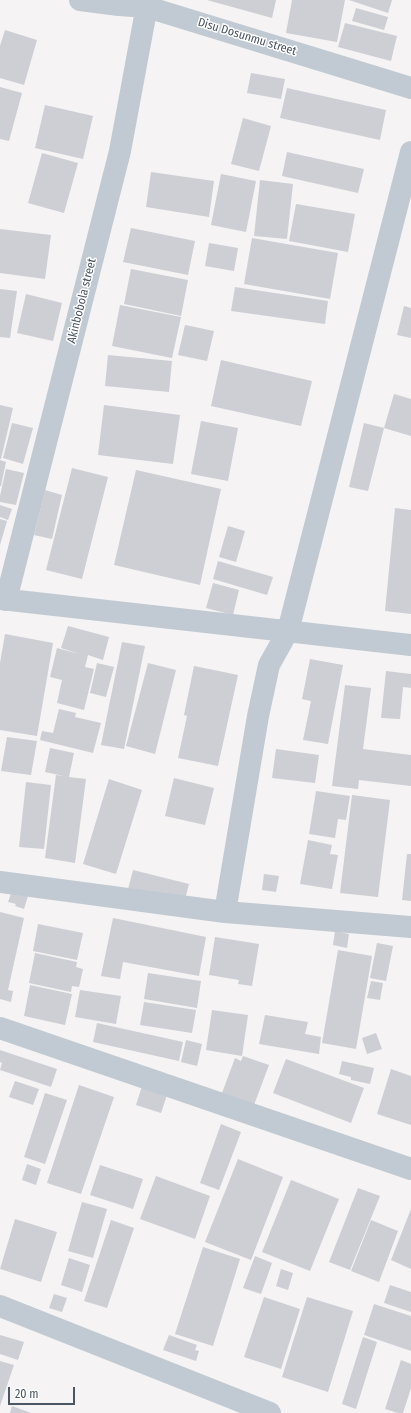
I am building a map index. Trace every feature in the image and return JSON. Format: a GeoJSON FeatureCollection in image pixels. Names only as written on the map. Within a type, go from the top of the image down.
{"type":"FeatureCollection","features":[{"type":"Feature","properties":{"kind":"street","name":"Disu Dosunmu street"},"geometry":{"type":"LineString","coordinates":[[80,0],[119,5],[148,3],[411,88]]}},
{"type":"Feature","properties":{"kind":"street","name":"Akinbobola street"},"geometry":{"type":"LineString","coordinates":[[3,599],[120,151],[148,3]]}},
{"type":"Feature","properties":{"kind":"street"},"geometry":{"type":"LineString","coordinates":[[225,912],[258,716],[269,665],[288,631],[411,152]]}},
{"type":"Feature","properties":{"kind":"street"},"geometry":{"type":"LineString","coordinates":[[3,599],[411,645]]}},
{"type":"Feature","properties":{"kind":"street"},"geometry":{"type":"LineString","coordinates":[[0,882],[225,912],[411,927]]}},
{"type":"Feature","properties":{"kind":"street"},"geometry":{"type":"LineString","coordinates":[[0,1028],[411,1169]]}},
{"type":"Feature","properties":{"kind":"street"},"geometry":{"type":"LineString","coordinates":[[0,1306],[270,1413]]}},
{"type":"Feature","properties":{"kind":"building"},"geometry":{"type":"Polygon","coordinates":[[[207,0],[276,0],[272,18],[207,0]]]}},
{"type":"Feature","properties":{"kind":"building"},"geometry":{"type":"Polygon","coordinates":[[[292,0],[345,0],[337,42],[286,33],[292,0]]]}},
{"type":"Feature","properties":{"kind":"building"},"geometry":{"type":"Polygon","coordinates":[[[349,0],[392,0],[388,13],[349,0]]]}},
{"type":"Feature","properties":{"kind":"building"},"geometry":{"type":"Polygon","coordinates":[[[356,8],[388,17],[384,30],[352,21],[356,8]]]}},
{"type":"Feature","properties":{"kind":"building"},"geometry":{"type":"Polygon","coordinates":[[[345,23],[397,36],[391,61],[338,47],[345,23]]]}},
{"type":"Feature","properties":{"kind":"building"},"geometry":{"type":"Polygon","coordinates":[[[5,30],[37,40],[24,85],[0,78],[0,46],[5,30]]]}},
{"type":"Feature","properties":{"kind":"building"},"geometry":{"type":"Polygon","coordinates":[[[251,73],[285,79],[281,99],[247,93],[251,73]]]}},
{"type":"Feature","properties":{"kind":"building"},"geometry":{"type":"Polygon","coordinates":[[[0,87],[22,93],[9,141],[0,139],[0,87]]]}},
{"type":"Feature","properties":{"kind":"building"},"geometry":{"type":"Polygon","coordinates":[[[287,88],[386,110],[380,140],[280,118],[287,88]]]}},
{"type":"Feature","properties":{"kind":"building"},"geometry":{"type":"Polygon","coordinates":[[[45,105],[93,116],[83,159],[35,148],[45,105]]]}},
{"type":"Feature","properties":{"kind":"building"},"geometry":{"type":"Polygon","coordinates":[[[243,118],[271,126],[259,171],[231,164],[243,118]]]}},
{"type":"Feature","properties":{"kind":"building"},"geometry":{"type":"Polygon","coordinates":[[[287,152],[364,169],[358,193],[282,176],[287,152]]]}},
{"type":"Feature","properties":{"kind":"building"},"geometry":{"type":"Polygon","coordinates":[[[42,153],[78,163],[64,213],[28,203],[42,153]]]}},
{"type":"Feature","properties":{"kind":"building"},"geometry":{"type":"Polygon","coordinates":[[[151,172],[214,181],[209,217],[146,207],[151,172]]]}},
{"type":"Feature","properties":{"kind":"building"},"geometry":{"type":"Polygon","coordinates":[[[221,174],[256,181],[246,232],[211,225],[221,174]]]}},
{"type":"Feature","properties":{"kind":"building"},"geometry":{"type":"Polygon","coordinates":[[[260,180],[293,184],[287,239],[254,236],[260,180]]]}},
{"type":"Feature","properties":{"kind":"building"},"geometry":{"type":"Polygon","coordinates":[[[296,204],[355,214],[348,252],[289,241],[296,204]]]}},
{"type":"Feature","properties":{"kind":"building"},"geometry":{"type":"Polygon","coordinates":[[[131,228],[195,241],[188,275],[123,262],[131,228]]]}},
{"type":"Feature","properties":{"kind":"building"},"geometry":{"type":"Polygon","coordinates":[[[0,229],[51,235],[45,279],[0,273],[0,229]]]}},
{"type":"Feature","properties":{"kind":"building"},"geometry":{"type":"Polygon","coordinates":[[[252,238],[338,253],[330,299],[244,284],[252,238]]]}},
{"type":"Feature","properties":{"kind":"building"},"geometry":{"type":"Polygon","coordinates":[[[209,243],[238,248],[234,271],[205,266],[209,243]]]}},
{"type":"Feature","properties":{"kind":"building"},"geometry":{"type":"Polygon","coordinates":[[[131,269],[188,280],[181,316],[124,304],[131,269]]]}},
{"type":"Feature","properties":{"kind":"building"},"geometry":{"type":"Polygon","coordinates":[[[235,287],[328,301],[325,324],[231,311],[235,287]]]}},
{"type":"Feature","properties":{"kind":"building"},"geometry":{"type":"Polygon","coordinates":[[[0,289],[17,291],[10,338],[0,337],[0,289]]]}},
{"type":"Feature","properties":{"kind":"building"},"geometry":{"type":"Polygon","coordinates":[[[26,294],[62,303],[53,341],[17,333],[26,294]]]}},
{"type":"Feature","properties":{"kind":"building"},"geometry":{"type":"Polygon","coordinates":[[[120,305],[181,317],[172,358],[112,346],[120,305]]]}},
{"type":"Feature","properties":{"kind":"building"},"geometry":{"type":"Polygon","coordinates":[[[404,306],[411,308],[411,338],[397,335],[404,306]]]}},
{"type":"Feature","properties":{"kind":"building"},"geometry":{"type":"Polygon","coordinates":[[[185,325],[214,331],[207,361],[178,355],[185,325]]]}},
{"type":"Feature","properties":{"kind":"building"},"geometry":{"type":"Polygon","coordinates":[[[108,355],[172,361],[169,392],[105,386],[108,355]]]}},
{"type":"Feature","properties":{"kind":"building"},"geometry":{"type":"Polygon","coordinates":[[[221,360],[312,381],[301,426],[211,406],[221,360]]]}},
{"type":"Feature","properties":{"kind":"building"},"geometry":{"type":"Polygon","coordinates":[[[394,394],[411,399],[411,436],[384,428],[394,394]]]}},
{"type":"Feature","properties":{"kind":"building"},"geometry":{"type":"Polygon","coordinates":[[[0,405],[13,408],[1,459],[0,459],[0,405]]]}},
{"type":"Feature","properties":{"kind":"building"},"geometry":{"type":"Polygon","coordinates":[[[104,405],[180,415],[173,464],[98,455],[104,405]]]}},
{"type":"Feature","properties":{"kind":"building"},"geometry":{"type":"Polygon","coordinates":[[[201,421],[238,428],[228,481],[191,474],[201,421]]]}},
{"type":"Feature","properties":{"kind":"building"},"geometry":{"type":"Polygon","coordinates":[[[12,423],[33,428],[23,464],[3,458],[12,423]]]}},
{"type":"Feature","properties":{"kind":"building"},"geometry":{"type":"Polygon","coordinates":[[[364,423],[384,428],[368,491],[349,487],[364,423]]]}},
{"type":"Feature","properties":{"kind":"building"},"geometry":{"type":"Polygon","coordinates":[[[0,460],[6,462],[1,486],[0,486],[0,460]]]}},
{"type":"Feature","properties":{"kind":"building"},"geometry":{"type":"Polygon","coordinates":[[[72,468],[108,477],[82,579],[46,570],[72,468]]]}},
{"type":"Feature","properties":{"kind":"building"},"geometry":{"type":"Polygon","coordinates":[[[6,469],[24,473],[16,505],[0,502],[6,469]]]}},
{"type":"Feature","properties":{"kind":"building"},"geometry":{"type":"Polygon","coordinates":[[[136,470],[221,489],[200,585],[114,565],[136,470]]]}},
{"type":"Feature","properties":{"kind":"building"},"geometry":{"type":"Polygon","coordinates":[[[45,490],[62,495],[52,539],[34,535],[45,490]]]}},
{"type":"Feature","properties":{"kind":"building"},"geometry":{"type":"Polygon","coordinates":[[[0,505],[12,509],[8,520],[0,517],[0,505]]]}},
{"type":"Feature","properties":{"kind":"building"},"geometry":{"type":"Polygon","coordinates":[[[395,508],[411,510],[411,614],[385,611],[395,508]]]}},
{"type":"Feature","properties":{"kind":"building"},"geometry":{"type":"Polygon","coordinates":[[[0,519],[7,521],[0,545],[0,519]]]}},
{"type":"Feature","properties":{"kind":"building"},"geometry":{"type":"Polygon","coordinates":[[[228,526],[245,531],[236,562],[219,557],[228,526]]]}},
{"type":"Feature","properties":{"kind":"building"},"geometry":{"type":"Polygon","coordinates":[[[218,561],[273,577],[267,595],[213,579],[218,561]]]}},
{"type":"Feature","properties":{"kind":"building"},"geometry":{"type":"Polygon","coordinates":[[[213,583],[239,590],[233,615],[206,608],[213,583]]]}},
{"type":"Feature","properties":{"kind":"building"},"geometry":{"type":"Polygon","coordinates":[[[68,626],[109,637],[103,660],[88,655],[85,667],[94,669],[84,710],[57,703],[62,680],[50,677],[57,648],[79,654],[61,648],[68,626]]]}},
{"type":"Feature","properties":{"kind":"building"},"geometry":{"type":"Polygon","coordinates":[[[5,634],[53,643],[37,736],[0,730],[0,663],[5,634]]]}},
{"type":"Feature","properties":{"kind":"building"},"geometry":{"type":"Polygon","coordinates":[[[122,642],[145,646],[124,749],[101,745],[122,642]]]}},
{"type":"Feature","properties":{"kind":"building"},"geometry":{"type":"Polygon","coordinates":[[[310,659],[343,665],[328,744],[303,740],[311,701],[302,699],[310,659]]]}},
{"type":"Feature","properties":{"kind":"building"},"geometry":{"type":"Polygon","coordinates":[[[97,663],[114,667],[106,697],[90,693],[97,663]]]}},
{"type":"Feature","properties":{"kind":"building"},"geometry":{"type":"Polygon","coordinates":[[[148,663],[176,670],[155,754],[126,746],[148,663]]]}},
{"type":"Feature","properties":{"kind":"building"},"geometry":{"type":"Polygon","coordinates":[[[194,666],[238,675],[218,766],[178,758],[187,716],[184,715],[194,666]]]}},
{"type":"Feature","properties":{"kind":"building"},"geometry":{"type":"Polygon","coordinates":[[[386,671],[411,674],[411,688],[403,687],[400,719],[381,718],[386,671]]]}},
{"type":"Feature","properties":{"kind":"building"},"geometry":{"type":"Polygon","coordinates":[[[345,685],[371,688],[363,749],[411,755],[411,786],[359,780],[358,789],[332,786],[345,685]]]}},
{"type":"Feature","properties":{"kind":"building"},"geometry":{"type":"Polygon","coordinates":[[[59,709],[76,713],[75,717],[101,723],[93,753],[40,740],[42,731],[53,733],[59,709]]]}},
{"type":"Feature","properties":{"kind":"building"},"geometry":{"type":"Polygon","coordinates":[[[7,737],[37,741],[31,775],[1,771],[7,737]]]}},
{"type":"Feature","properties":{"kind":"building"},"geometry":{"type":"Polygon","coordinates":[[[50,748],[74,753],[69,777],[86,779],[75,863],[45,858],[56,775],[64,776],[45,772],[50,748]]]}},
{"type":"Feature","properties":{"kind":"building"},"geometry":{"type":"Polygon","coordinates":[[[276,749],[319,755],[315,783],[272,778],[276,749]]]}},
{"type":"Feature","properties":{"kind":"building"},"geometry":{"type":"Polygon","coordinates":[[[174,778],[214,788],[205,825],[165,816],[174,778]]]}},
{"type":"Feature","properties":{"kind":"building"},"geometry":{"type":"Polygon","coordinates":[[[109,779],[142,790],[116,874],[83,864],[109,779]]]}},
{"type":"Feature","properties":{"kind":"building"},"geometry":{"type":"Polygon","coordinates":[[[26,782],[51,785],[44,849],[19,847],[26,782]]]}},
{"type":"Feature","properties":{"kind":"building"},"geometry":{"type":"Polygon","coordinates":[[[316,791],[350,796],[346,820],[338,819],[335,838],[309,834],[316,791]]]}},
{"type":"Feature","properties":{"kind":"building"},"geometry":{"type":"Polygon","coordinates":[[[352,795],[390,800],[378,897],[340,893],[352,795]]]}},
{"type":"Feature","properties":{"kind":"building"},"geometry":{"type":"Polygon","coordinates":[[[308,840],[332,845],[330,854],[338,855],[332,889],[300,884],[308,840]]]}},
{"type":"Feature","properties":{"kind":"building"},"geometry":{"type":"Polygon","coordinates":[[[407,854],[411,854],[411,901],[402,900],[407,854]]]}},
{"type":"Feature","properties":{"kind":"building"},"geometry":{"type":"Polygon","coordinates":[[[133,870],[189,884],[184,903],[128,889],[133,870]]]}},
{"type":"Feature","properties":{"kind":"building"},"geometry":{"type":"Polygon","coordinates":[[[264,874],[279,876],[276,892],[262,890],[264,874]]]}},
{"type":"Feature","properties":{"kind":"building"},"geometry":{"type":"Polygon","coordinates":[[[13,888],[29,893],[24,909],[15,906],[16,904],[8,902],[13,888]]]}},
{"type":"Feature","properties":{"kind":"building"},"geometry":{"type":"Polygon","coordinates":[[[0,912],[24,918],[8,990],[13,991],[11,1002],[0,999],[0,912]]]}},
{"type":"Feature","properties":{"kind":"building"},"geometry":{"type":"Polygon","coordinates":[[[113,918],[206,937],[199,976],[123,962],[120,979],[101,976],[113,918]]]}},
{"type":"Feature","properties":{"kind":"building"},"geometry":{"type":"Polygon","coordinates":[[[38,924],[83,933],[77,960],[33,951],[38,924]]]}},
{"type":"Feature","properties":{"kind":"building"},"geometry":{"type":"Polygon","coordinates":[[[335,931],[349,934],[347,948],[333,945],[335,931]]]}},
{"type":"Feature","properties":{"kind":"building"},"geometry":{"type":"Polygon","coordinates":[[[215,937],[259,944],[252,986],[238,984],[239,980],[209,975],[215,937]]]}},
{"type":"Feature","properties":{"kind":"building"},"geometry":{"type":"Polygon","coordinates":[[[377,943],[393,946],[386,981],[370,978],[377,943]]]}},
{"type":"Feature","properties":{"kind":"building"},"geometry":{"type":"Polygon","coordinates":[[[338,950],[372,956],[356,1049],[322,1043],[338,950]]]}},
{"type":"Feature","properties":{"kind":"building"},"geometry":{"type":"Polygon","coordinates":[[[35,953],[77,962],[76,967],[83,969],[79,987],[72,986],[71,992],[29,983],[35,953]]]}},
{"type":"Feature","properties":{"kind":"building"},"geometry":{"type":"Polygon","coordinates":[[[148,973],[201,981],[197,1008],[144,999],[148,973]]]}},
{"type":"Feature","properties":{"kind":"building"},"geometry":{"type":"Polygon","coordinates":[[[371,981],[383,983],[380,1000],[367,998],[371,981]]]}},
{"type":"Feature","properties":{"kind":"building"},"geometry":{"type":"Polygon","coordinates":[[[30,985],[72,994],[65,1025],[24,1016],[30,985]]]}},
{"type":"Feature","properties":{"kind":"building"},"geometry":{"type":"Polygon","coordinates":[[[80,990],[121,996],[116,1024],[75,1017],[80,990]]]}},
{"type":"Feature","properties":{"kind":"building"},"geometry":{"type":"Polygon","coordinates":[[[144,1002],[196,1010],[192,1033],[140,1025],[144,1002]]]}},
{"type":"Feature","properties":{"kind":"building"},"geometry":{"type":"Polygon","coordinates":[[[212,1010],[248,1015],[242,1056],[206,1050],[212,1010]]]}},
{"type":"Feature","properties":{"kind":"building"},"geometry":{"type":"Polygon","coordinates":[[[265,1015],[308,1022],[305,1034],[321,1037],[319,1054],[259,1044],[265,1015]]]}},
{"type":"Feature","properties":{"kind":"building"},"geometry":{"type":"Polygon","coordinates":[[[97,1023],[183,1042],[179,1061],[93,1042],[97,1023]]]}},
{"type":"Feature","properties":{"kind":"building"},"geometry":{"type":"Polygon","coordinates":[[[376,1033],[382,1049],[367,1054],[362,1038],[376,1033]]]}},
{"type":"Feature","properties":{"kind":"building"},"geometry":{"type":"Polygon","coordinates":[[[186,1040],[202,1044],[197,1066],[181,1062],[186,1040]]]}},
{"type":"Feature","properties":{"kind":"building"},"geometry":{"type":"Polygon","coordinates":[[[0,1050],[57,1069],[51,1087],[0,1070],[2,1063],[0,1062],[0,1050]]]}},
{"type":"Feature","properties":{"kind":"building"},"geometry":{"type":"Polygon","coordinates":[[[243,1056],[269,1065],[254,1105],[222,1093],[235,1058],[241,1061],[243,1056]]]}},
{"type":"Feature","properties":{"kind":"building"},"geometry":{"type":"Polygon","coordinates":[[[286,1059],[364,1088],[351,1123],[273,1093],[286,1059]]]}},
{"type":"Feature","properties":{"kind":"building"},"geometry":{"type":"Polygon","coordinates":[[[342,1061],[374,1068],[370,1084],[351,1080],[351,1077],[339,1074],[342,1061]]]}},
{"type":"Feature","properties":{"kind":"building"},"geometry":{"type":"Polygon","coordinates":[[[391,1069],[411,1076],[411,1125],[377,1114],[391,1069]]]}},
{"type":"Feature","properties":{"kind":"building"},"geometry":{"type":"Polygon","coordinates":[[[15,1081],[39,1089],[33,1105],[9,1097],[15,1081]]]}},
{"type":"Feature","properties":{"kind":"building"},"geometry":{"type":"Polygon","coordinates":[[[79,1085],[114,1097],[81,1194],[47,1183],[79,1085]]]}},
{"type":"Feature","properties":{"kind":"building"},"geometry":{"type":"Polygon","coordinates":[[[142,1086],[167,1095],[161,1113],[136,1105],[142,1086]]]}},
{"type":"Feature","properties":{"kind":"building"},"geometry":{"type":"Polygon","coordinates":[[[45,1093],[67,1100],[45,1164],[24,1157],[45,1093]]]}},
{"type":"Feature","properties":{"kind":"building"},"geometry":{"type":"Polygon","coordinates":[[[221,1124],[241,1132],[219,1190],[200,1183],[221,1124]]]}},
{"type":"Feature","properties":{"kind":"building"},"geometry":{"type":"Polygon","coordinates":[[[238,1159],[283,1177],[251,1260],[205,1242],[238,1159]]]}},
{"type":"Feature","properties":{"kind":"building"},"geometry":{"type":"Polygon","coordinates":[[[27,1164],[41,1169],[36,1185],[22,1180],[27,1164]]]}},
{"type":"Feature","properties":{"kind":"building"},"geometry":{"type":"Polygon","coordinates":[[[100,1165],[143,1179],[133,1209],[90,1195],[100,1165]]]}},
{"type":"Feature","properties":{"kind":"building"},"geometry":{"type":"Polygon","coordinates":[[[156,1176],[210,1196],[195,1239],[140,1219],[156,1176]]]}},
{"type":"Feature","properties":{"kind":"building"},"geometry":{"type":"Polygon","coordinates":[[[291,1180],[339,1199],[310,1271],[262,1252],[291,1180]]]}},
{"type":"Feature","properties":{"kind":"building"},"geometry":{"type":"Polygon","coordinates":[[[358,1188],[380,1196],[350,1270],[329,1262],[358,1188]]]}},
{"type":"Feature","properties":{"kind":"building"},"geometry":{"type":"Polygon","coordinates":[[[82,1202],[107,1209],[93,1258],[68,1251],[82,1202]]]}},
{"type":"Feature","properties":{"kind":"building"},"geometry":{"type":"Polygon","coordinates":[[[411,1209],[411,1269],[391,1260],[411,1209]]]}},
{"type":"Feature","properties":{"kind":"building"},"geometry":{"type":"Polygon","coordinates":[[[15,1219],[57,1232],[41,1282],[0,1269],[15,1219]]]}},
{"type":"Feature","properties":{"kind":"building"},"geometry":{"type":"Polygon","coordinates":[[[111,1220],[134,1228],[107,1308],[84,1301],[111,1220]]]}},
{"type":"Feature","properties":{"kind":"building"},"geometry":{"type":"Polygon","coordinates":[[[371,1220],[398,1231],[379,1282],[351,1271],[371,1220]]]}},
{"type":"Feature","properties":{"kind":"building"},"geometry":{"type":"Polygon","coordinates":[[[203,1247],[240,1259],[213,1346],[175,1334],[203,1247]]]}},
{"type":"Feature","properties":{"kind":"building"},"geometry":{"type":"Polygon","coordinates":[[[255,1256],[272,1263],[261,1294],[243,1288],[255,1256]]]}},
{"type":"Feature","properties":{"kind":"building"},"geometry":{"type":"Polygon","coordinates":[[[69,1258],[90,1265],[82,1292],[61,1285],[69,1258]]]}},
{"type":"Feature","properties":{"kind":"building"},"geometry":{"type":"Polygon","coordinates":[[[281,1269],[293,1273],[288,1290],[276,1286],[281,1269]]]}},
{"type":"Feature","properties":{"kind":"building"},"geometry":{"type":"Polygon","coordinates":[[[390,1285],[411,1292],[411,1312],[384,1303],[390,1285]]]}},
{"type":"Feature","properties":{"kind":"building"},"geometry":{"type":"Polygon","coordinates":[[[54,1294],[67,1298],[62,1312],[49,1308],[54,1294]]]}},
{"type":"Feature","properties":{"kind":"building"},"geometry":{"type":"Polygon","coordinates":[[[264,1297],[300,1309],[281,1369],[244,1357],[264,1297]]]}},
{"type":"Feature","properties":{"kind":"building"},"geometry":{"type":"Polygon","coordinates":[[[307,1297],[353,1311],[328,1392],[282,1377],[307,1297]]]}},
{"type":"Feature","properties":{"kind":"building"},"geometry":{"type":"Polygon","coordinates":[[[374,1304],[411,1316],[411,1351],[364,1335],[374,1304]]]}},
{"type":"Feature","properties":{"kind":"building"},"geometry":{"type":"Polygon","coordinates":[[[0,1335],[24,1342],[18,1360],[0,1354],[0,1335]]]}},
{"type":"Feature","properties":{"kind":"building"},"geometry":{"type":"Polygon","coordinates":[[[169,1335],[197,1345],[195,1350],[199,1351],[196,1361],[163,1350],[169,1335]]]}},
{"type":"Feature","properties":{"kind":"building"},"geometry":{"type":"Polygon","coordinates":[[[363,1337],[377,1342],[356,1409],[342,1404],[363,1337]]]}},
{"type":"Feature","properties":{"kind":"building"},"geometry":{"type":"Polygon","coordinates":[[[401,1360],[411,1364],[411,1388],[403,1413],[398,1413],[385,1409],[401,1360]]]}},
{"type":"Feature","properties":{"kind":"building"},"geometry":{"type":"Polygon","coordinates":[[[0,1361],[14,1365],[0,1406],[0,1361]]]}},
{"type":"Feature","properties":{"kind":"building"},"geometry":{"type":"Polygon","coordinates":[[[12,1406],[31,1413],[10,1413],[12,1406]]]}}]}
